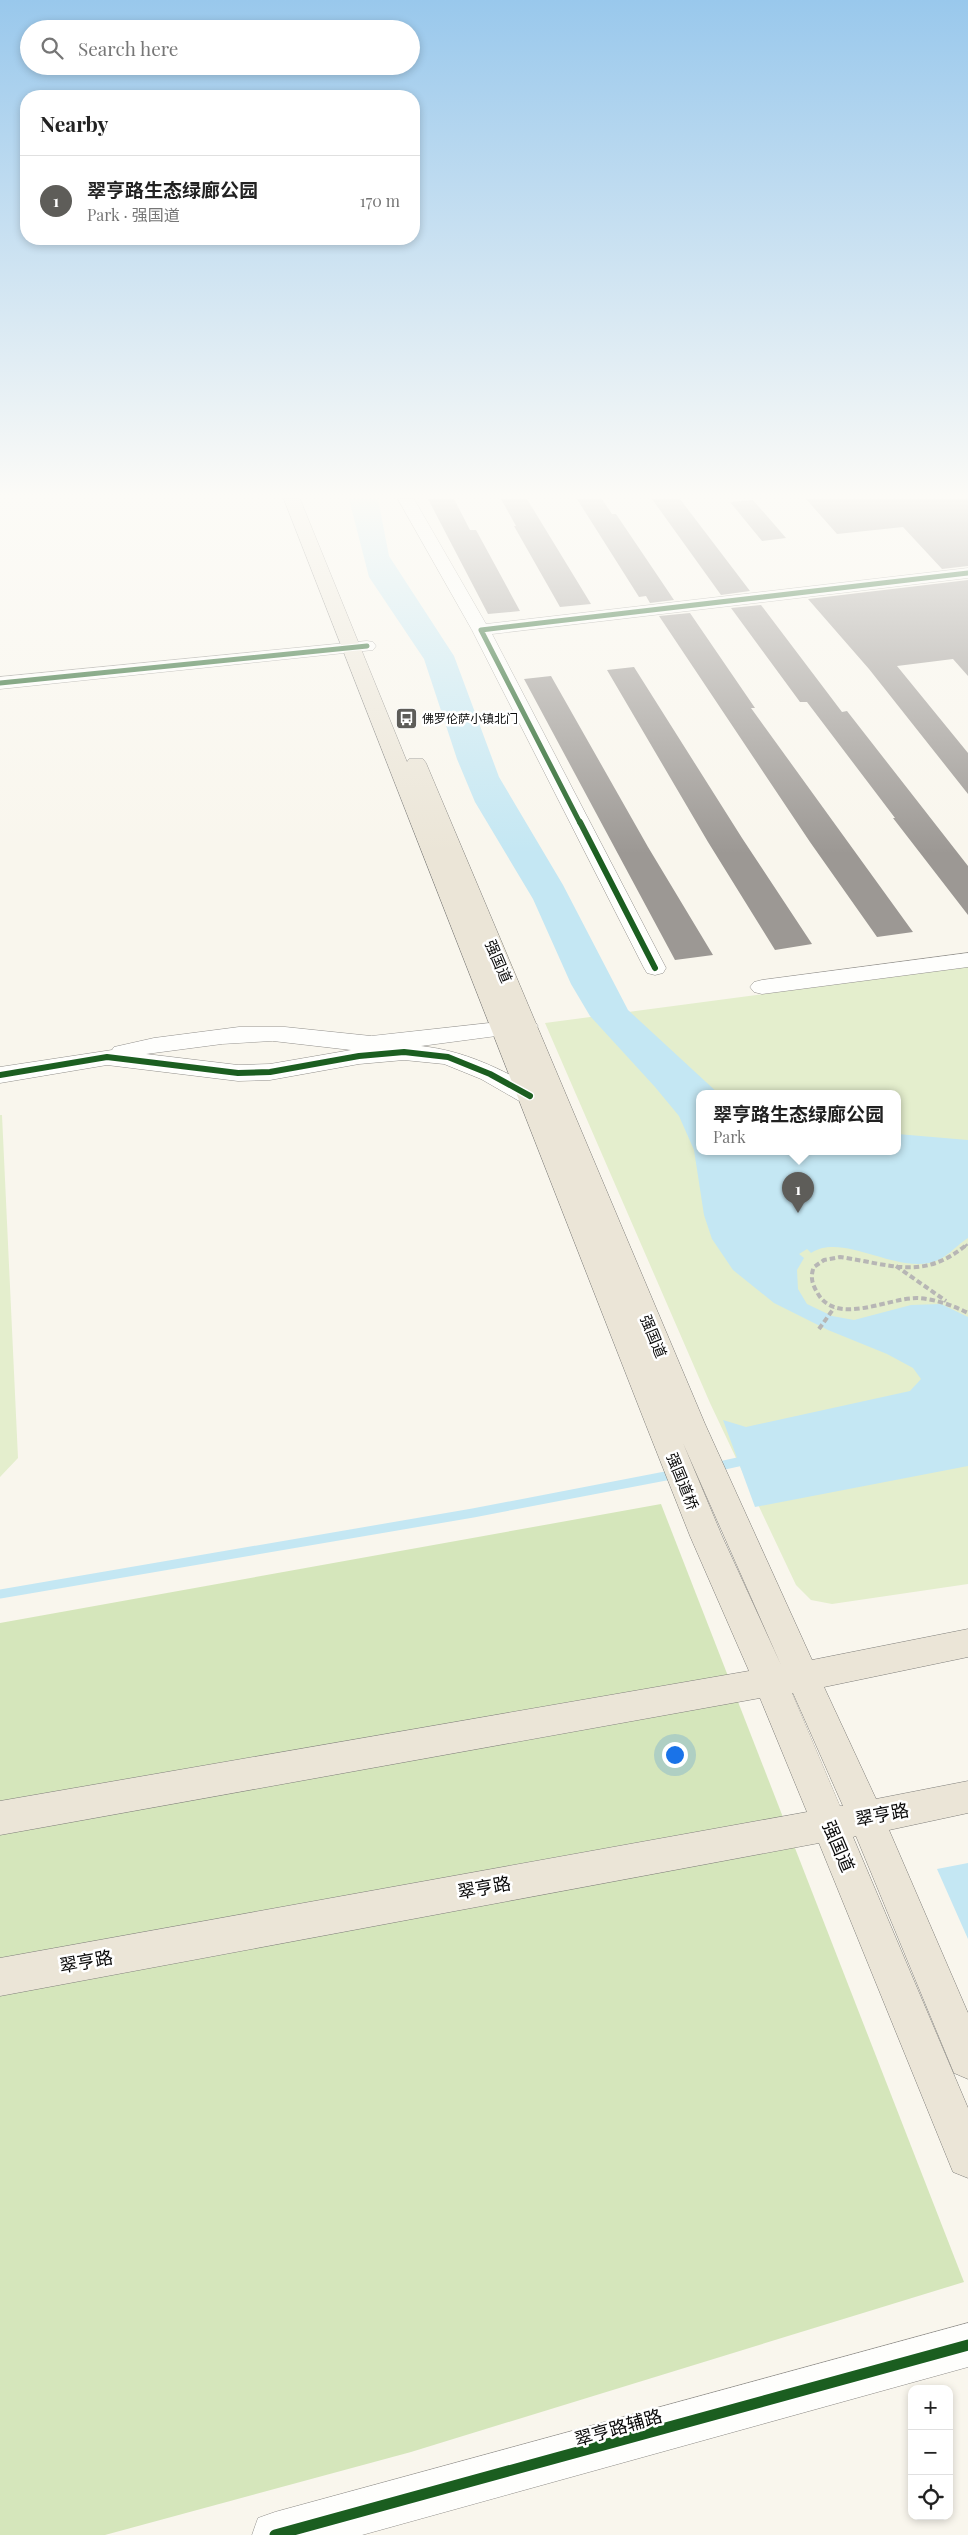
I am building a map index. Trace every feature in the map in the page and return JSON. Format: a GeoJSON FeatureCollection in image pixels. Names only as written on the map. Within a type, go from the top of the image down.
{"type":"FeatureCollection","features":[{"type":"Feature","properties":{"kind":"main road","name":"强国道"},"geometry":{"type":"LineString","coordinates":[[345,617],[526,1026],[690,1424]]}},
{"type":"Feature","properties":{"kind":"main road","name":"强国道"},"geometry":{"type":"LineString","coordinates":[[348,617],[502,1028],[661,1426]]}},
{"type":"Feature","properties":{"kind":"main road","name":"强国道桥"},"geometry":{"type":"LineString","coordinates":[[690,1424],[721,1533]]}},
{"type":"Feature","properties":{"kind":"main road","name":"强国道桥"},"geometry":{"type":"LineString","coordinates":[[661,1426],[721,1533]]}},
{"type":"Feature","properties":{"kind":"main road","name":"强国道"},"geometry":{"type":"LineString","coordinates":[[721,1533],[786,1678],[830,1823],[968,2157]]}},
{"type":"Feature","properties":{"kind":"main road"},"geometry":{"type":"LineString","coordinates":[[0,1818],[838,1670],[968,1642]]}},
{"type":"Feature","properties":{"kind":"main road","name":"强国道"},"geometry":{"type":"LineString","coordinates":[[786,1678],[881,1814],[968,2059]]}},
{"type":"Feature","properties":{"kind":"main road","name":"翠亨路"},"geometry":{"type":"LineString","coordinates":[[0,1977],[968,1797]]}},
{"type":"Feature","properties":{"kind":"street"},"geometry":{"type":"LineString","coordinates":[[474,617],[656,968]]}},
{"type":"Feature","properties":{"kind":"street"},"geometry":{"type":"LineString","coordinates":[[481,630],[590,617]]}},
{"type":"Feature","properties":{"kind":"street"},"geometry":{"type":"LineString","coordinates":[[0,683],[358,647]]}},
{"type":"Feature","properties":{"kind":"street"},"geometry":{"type":"LineString","coordinates":[[762,987],[968,960]]}},
{"type":"Feature","properties":{"kind":"street"},"geometry":{"type":"LineString","coordinates":[[0,1075],[107,1057],[137,1048],[227,1035],[274,1034],[369,1043],[419,1041],[526,1026]]}},
{"type":"Feature","properties":{"kind":"street"},"geometry":{"type":"LineString","coordinates":[[107,1057],[238,1073],[270,1072],[359,1056],[404,1052],[448,1057],[490,1074],[530,1096]]}},
{"type":"Feature","properties":{"kind":"street","name":"翠亨路辅路"},"geometry":{"type":"LineString","coordinates":[[275,2535],[968,2345]]}},
{"type":"Feature","properties":{"kind":"path"},"geometry":{"type":"LineString","coordinates":[[953,1305],[934,1300],[911,1298],[860,1308],[834,1308],[826,1305],[811,1282],[812,1270],[822,1260],[840,1257],[896,1266],[926,1266],[943,1262],[968,1244]]}},
{"type":"Feature","properties":{"kind":"path"},"geometry":{"type":"LineString","coordinates":[[896,1266],[935,1295],[968,1313]]}},
{"type":"Feature","properties":{"kind":"path"},"geometry":{"type":"LineString","coordinates":[[819,1329],[834,1308]]}},
{"type":"Feature","properties":{"kind":"green space"},"geometry":{"type":"Polygon","coordinates":[[[968,967],[968,1584],[832,1604],[811,1600],[796,1585],[710,1403],[545,1023],[968,967]]]}},
{"type":"Feature","properties":{"kind":"green space"},"geometry":{"type":"Polygon","coordinates":[[[0,1115],[2,1115],[18,1458],[0,1477],[0,1115]]]}},
{"type":"Feature","properties":{"kind":"green space"},"geometry":{"type":"Polygon","coordinates":[[[661,1504],[964,2282],[411,2452],[105,2535],[0,2535],[0,1623],[661,1504]]]}},
{"type":"Feature","properties":{"kind":"water"},"geometry":{"type":"Polygon","coordinates":[[[396,617],[429,617],[454,656],[499,777],[563,885],[628,1010],[715,1090],[696,1090],[696,1155],[901,1155],[901,1134],[968,1140],[968,1238],[941,1259],[929,1263],[915,1264],[899,1262],[852,1249],[823,1248],[811,1253],[807,1249],[799,1254],[804,1258],[797,1270],[798,1289],[807,1304],[832,1316],[854,1320],[911,1305],[941,1304],[968,1317],[968,1466],[755,1507],[723,1420],[746,1427],[910,1391],[921,1379],[913,1368],[887,1354],[828,1330],[774,1303],[733,1270],[712,1239],[704,1215],[694,1150],[679,1116],[590,1016],[571,984],[533,899],[475,802],[457,759],[424,659],[396,617]]]}},
{"type":"Feature","properties":{"kind":"water"},"geometry":{"type":"Polygon","coordinates":[[[968,1863],[968,1939],[937,1869],[968,1863]]]}},
{"type":"Feature","properties":{"kind":"building"},"geometry":{"type":"Polygon","coordinates":[[[660,617],[693,617],[755,708],[751,708],[913,932],[877,937],[810,842],[660,617]]]}},
{"type":"Feature","properties":{"kind":"building"},"geometry":{"type":"Polygon","coordinates":[[[738,617],[770,617],[842,712],[847,711],[968,866],[968,915],[807,702],[800,702],[738,617]]]}},
{"type":"Feature","properties":{"kind":"building"},"geometry":{"type":"Polygon","coordinates":[[[824,617],[968,617],[968,676],[953,659],[897,666],[968,753],[968,794],[869,669],[824,617]]]}},
{"type":"Feature","properties":{"kind":"building"},"geometry":{"type":"Polygon","coordinates":[[[634,667],[742,838],[812,944],[775,950],[708,842],[607,670],[634,667]]]}},
{"type":"Feature","properties":{"kind":"building"},"geometry":{"type":"Polygon","coordinates":[[[551,676],[648,847],[713,955],[675,960],[524,679],[551,676]]]}},
{"type":"Feature","properties":{"kind":"waterway"},"geometry":{"type":"LineString","coordinates":[[715,1467],[747,1460]]}},
{"type":"Feature","properties":{"kind":"waterway"},"geometry":{"type":"LineString","coordinates":[[0,1594],[473,1513],[676,1474]]}},
{"type":"Feature","properties":{"kind":"cycle path"},"geometry":{"type":"LineString","coordinates":[[590,617],[481,630],[655,968]]}},
{"type":"Feature","properties":{"kind":"cycle path"},"geometry":{"type":"LineString","coordinates":[[0,683],[367,646]]}},
{"type":"Feature","properties":{"kind":"cycle path"},"geometry":{"type":"LineString","coordinates":[[0,1075],[107,1057],[238,1073],[270,1072],[359,1056],[404,1052],[448,1057],[490,1074],[530,1096]]}},
{"type":"Feature","properties":{"kind":"cycle path"},"geometry":{"type":"LineString","coordinates":[[275,2535],[968,2345]]}},
{"type":"Feature","properties":{"kind":"place","name":"佛罗伦萨小镇北门"},"geometry":{"type":"Point","coordinates":[406,718]}},
{"type":"Feature","properties":{"kind":"place","name":"翠亨路生态绿廊公园"},"geometry":{"type":"Point","coordinates":[798,1213]}}]}
